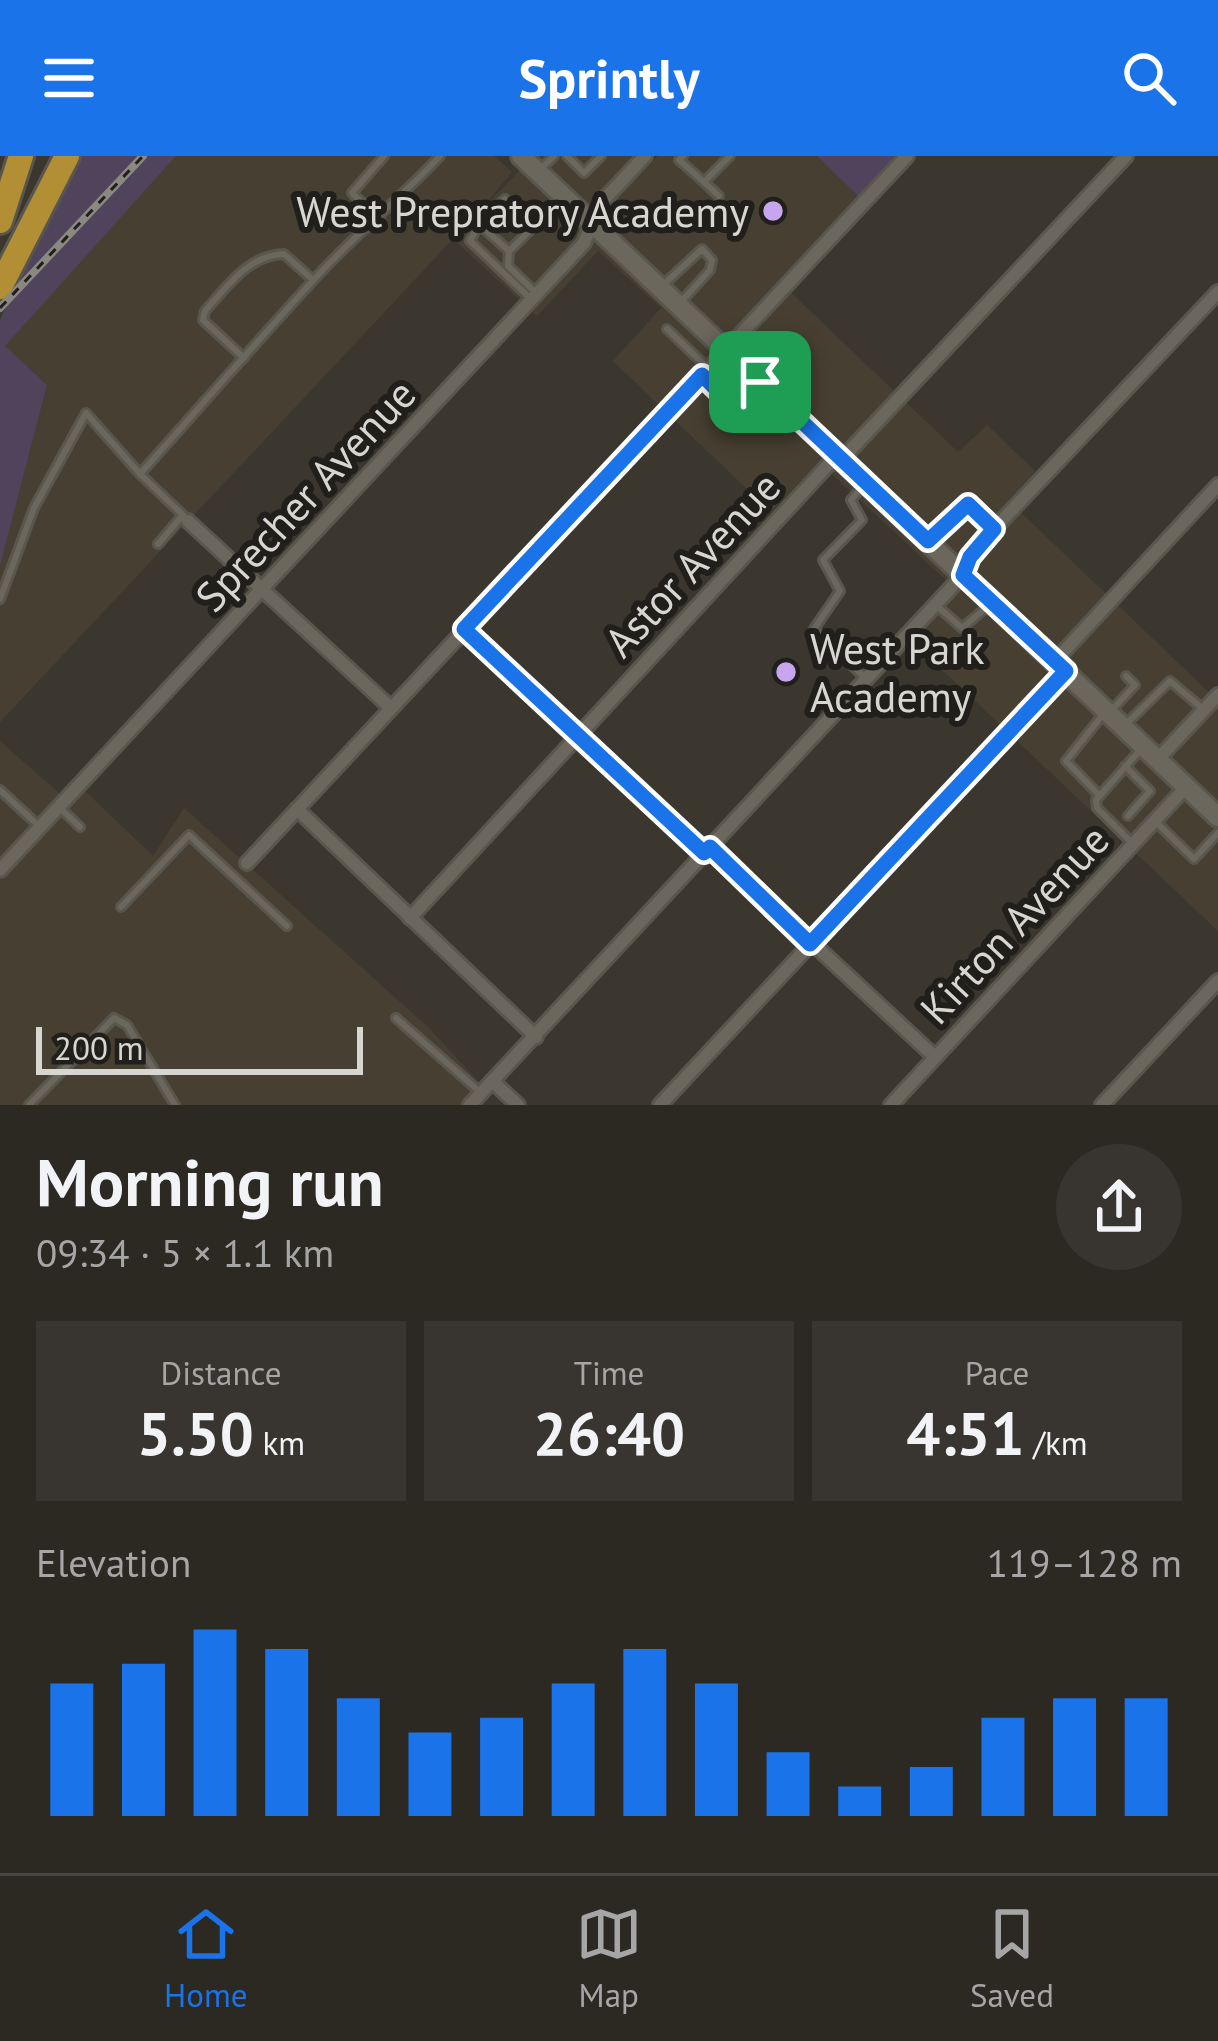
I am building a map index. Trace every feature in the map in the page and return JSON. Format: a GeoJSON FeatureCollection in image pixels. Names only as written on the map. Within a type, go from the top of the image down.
{"type":"FeatureCollection","features":[{"type":"Feature","properties":{"kind":"highway"},"geometry":{"type":"LineString","coordinates":[[0,221],[20,156]]}},
{"type":"Feature","properties":{"kind":"highway"},"geometry":{"type":"LineString","coordinates":[[0,287],[67,156]]}},
{"type":"Feature","properties":{"kind":"main road"},"geometry":{"type":"LineString","coordinates":[[521,156],[1218,817]]}},
{"type":"Feature","properties":{"kind":"street"},"geometry":{"type":"LineString","coordinates":[[247,863],[907,156]]}},
{"type":"Feature","properties":{"kind":"street","name":"Astor Avenue"},"geometry":{"type":"LineString","coordinates":[[410,918],[829,465],[842,459],[1126,156]]}},
{"type":"Feature","properties":{"kind":"street","name":"Sprecher Avenue"},"geometry":{"type":"LineString","coordinates":[[0,870],[584,243],[599,205],[639,158]]}},
{"type":"Feature","properties":{"kind":"street"},"geometry":{"type":"LineString","coordinates":[[470,1105],[867,681],[963,575],[970,557],[994,529],[1218,292]]}},
{"type":"Feature","properties":{"kind":"street"},"geometry":{"type":"LineString","coordinates":[[660,1105],[810,944],[1218,485]]}},
{"type":"Feature","properties":{"kind":"street"},"geometry":{"type":"LineString","coordinates":[[188,521],[391,708]]}},
{"type":"Feature","properties":{"kind":"street"},"geometry":{"type":"LineString","coordinates":[[464,629],[935,1057]]}},
{"type":"Feature","properties":{"kind":"street"},"geometry":{"type":"LineString","coordinates":[[1150,753],[1218,695]]}},
{"type":"Feature","properties":{"kind":"street","name":"Kirton Avenue"},"geometry":{"type":"LineString","coordinates":[[891,1105],[1186,787]]}},
{"type":"Feature","properties":{"kind":"street"},"geometry":{"type":"LineString","coordinates":[[297,809],[536,1036]]}},
{"type":"Feature","properties":{"kind":"street"},"geometry":{"type":"LineString","coordinates":[[1102,1105],[1218,981]]}},
{"type":"Feature","properties":{"kind":"street"},"geometry":{"type":"LineString","coordinates":[[492,1081],[518,1105]]}},
{"type":"Feature","properties":{"kind":"lane"},"geometry":{"type":"LineString","coordinates":[[380,220],[352,194],[384,156]]}},
{"type":"Feature","properties":{"kind":"lane"},"geometry":{"type":"LineString","coordinates":[[140,475],[313,280],[364,228],[380,220],[440,156]]}},
{"type":"Feature","properties":{"kind":"lane"},"geometry":{"type":"LineString","coordinates":[[538,172],[554,156]]}},
{"type":"Feature","properties":{"kind":"lane"},"geometry":{"type":"LineString","coordinates":[[567,156],[584,172],[602,156]]}},
{"type":"Feature","properties":{"kind":"lane"},"geometry":{"type":"LineString","coordinates":[[682,156],[679,160],[718,196]]}},
{"type":"Feature","properties":{"kind":"lane"},"geometry":{"type":"LineString","coordinates":[[704,182],[730,156]]}},
{"type":"Feature","properties":{"kind":"lane"},"geometry":{"type":"LineString","coordinates":[[534,297],[508,266],[509,251],[564,196]]}},
{"type":"Feature","properties":{"kind":"lane"},"geometry":{"type":"LineString","coordinates":[[534,297],[470,241],[479,224],[505,199],[535,226]]}},
{"type":"Feature","properties":{"kind":"lane"},"geometry":{"type":"LineString","coordinates":[[479,224],[509,251]]}},
{"type":"Feature","properties":{"kind":"lane"},"geometry":{"type":"LineString","coordinates":[[660,288],[702,249],[712,260],[710,270],[678,305]]}},
{"type":"Feature","properties":{"kind":"lane"},"geometry":{"type":"LineString","coordinates":[[244,358],[203,320],[205,311],[248,264],[267,256],[284,254],[313,280]]}},
{"type":"Feature","properties":{"kind":"lane"},"geometry":{"type":"LineString","coordinates":[[667,329],[723,396],[740,400],[760,382]]}},
{"type":"Feature","properties":{"kind":"lane"},"geometry":{"type":"LineString","coordinates":[[0,599],[34,508],[86,413],[183,515],[158,544]]}},
{"type":"Feature","properties":{"kind":"lane"},"geometry":{"type":"LineString","coordinates":[[866,482],[851,500],[862,520],[823,560],[839,591],[814,629],[867,681]]}},
{"type":"Feature","properties":{"kind":"lane"},"geometry":{"type":"LineString","coordinates":[[928,541],[968,504],[994,529]]}},
{"type":"Feature","properties":{"kind":"lane"},"geometry":{"type":"LineString","coordinates":[[936,605],[967,628],[992,602]]}},
{"type":"Feature","properties":{"kind":"lane"},"geometry":{"type":"LineString","coordinates":[[1113,717],[1135,685],[1126,676]]}},
{"type":"Feature","properties":{"kind":"lane"},"geometry":{"type":"LineString","coordinates":[[1099,795],[1066,761],[1113,717],[1170,680],[1204,710]]}},
{"type":"Feature","properties":{"kind":"lane"},"geometry":{"type":"LineString","coordinates":[[1133,844],[1097,808],[1099,795],[1125,766],[1150,753]]}},
{"type":"Feature","properties":{"kind":"lane"},"geometry":{"type":"LineString","coordinates":[[1125,766],[1150,791],[1128,816]]}},
{"type":"Feature","properties":{"kind":"lane"},"geometry":{"type":"LineString","coordinates":[[0,790],[40,827]]}},
{"type":"Feature","properties":{"kind":"lane"},"geometry":{"type":"LineString","coordinates":[[58,807],[80,827]]}},
{"type":"Feature","properties":{"kind":"lane"},"geometry":{"type":"LineString","coordinates":[[1155,820],[1194,859],[1218,833]]}},
{"type":"Feature","properties":{"kind":"lane"},"geometry":{"type":"LineString","coordinates":[[121,907],[189,835],[287,926]]}},
{"type":"Feature","properties":{"kind":"lane"},"geometry":{"type":"LineString","coordinates":[[234,876],[247,863]]}},
{"type":"Feature","properties":{"kind":"lane"},"geometry":{"type":"LineString","coordinates":[[29,1105],[114,1018],[127,1025],[175,1105]]}},
{"type":"Feature","properties":{"kind":"lane"},"geometry":{"type":"LineString","coordinates":[[396,1018],[481,1093]]}},
{"type":"Feature","properties":{"kind":"shaded area"},"geometry":{"type":"Polygon","coordinates":[[[79,156],[176,156],[5,346],[47,385],[0,566],[0,320],[40,226],[79,156]]]}},
{"type":"Feature","properties":{"kind":"shaded area"},"geometry":{"type":"Polygon","coordinates":[[[176,156],[494,156],[512,172],[478,213],[534,156],[647,156],[653,161],[658,156],[817,156],[858,196],[780,282],[958,452],[987,425],[1035,471],[1009,501],[1218,701],[1218,931],[901,631],[947,581],[819,462],[771,512],[613,361],[661,308],[598,251],[537,316],[453,239],[0,722],[0,566],[47,385],[4,346],[176,156]]]}},
{"type":"Feature","properties":{"kind":"shaded area"},"geometry":{"type":"Polygon","coordinates":[[[817,156],[895,156],[858,196],[817,156]]]}},
{"type":"Feature","properties":{"kind":"shaded area"},"geometry":{"type":"Polygon","coordinates":[[[0,741],[59,793],[83,789],[153,856],[184,808],[428,1027],[481,1084],[473,1096],[465,1105],[0,1105],[0,741]]]}},
{"type":"Feature","properties":{"kind":"railway"},"geometry":{"type":"LineString","coordinates":[[0,308],[143,156]]}},
{"type":"Feature","properties":{"kind":"place","name":"West Prepratory Academy"},"geometry":{"type":"Point","coordinates":[773,211]}},
{"type":"Feature","properties":{"kind":"place","name":"West Park Academy"},"geometry":{"type":"Point","coordinates":[786,672]}},
{"type":"Feature","properties":{"kind":"route"},"geometry":{"type":"LineString","coordinates":[[702,375],[723,396],[740,400],[760,382],[928,541],[968,504],[994,529],[970,557],[963,575],[1066,671],[810,944],[710,847],[704,853],[464,629],[702,375]]}}]}
